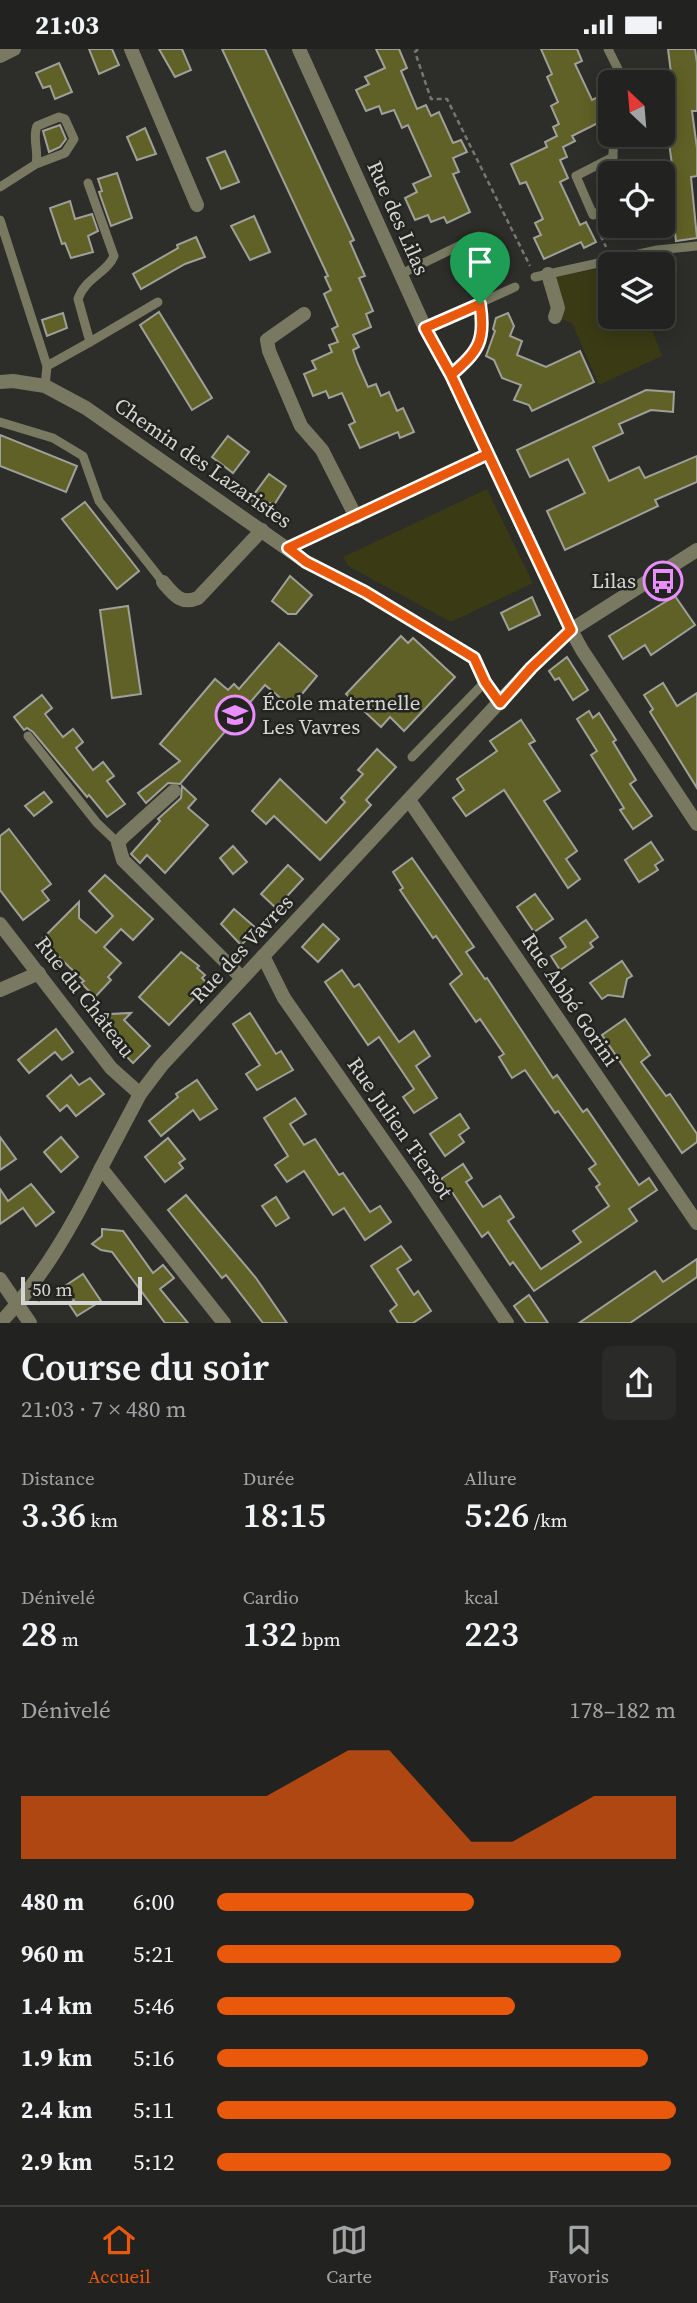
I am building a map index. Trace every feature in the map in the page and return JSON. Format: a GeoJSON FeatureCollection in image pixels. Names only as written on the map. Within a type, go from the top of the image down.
{"type":"FeatureCollection","features":[{"type":"Feature","properties":{"kind":"street"},"geometry":{"type":"LineString","coordinates":[[0,55],[14,49]]}},
{"type":"Feature","properties":{"kind":"street"},"geometry":{"type":"LineString","coordinates":[[131,49],[197,205]]}},
{"type":"Feature","properties":{"kind":"street","name":"Rue des Lilas"},"geometry":{"type":"LineString","coordinates":[[299,49],[425,328],[451,375],[571,630],[697,824]]}},
{"type":"Feature","properties":{"kind":"street"},"geometry":{"type":"LineString","coordinates":[[542,276],[558,308],[555,317]]}},
{"type":"Feature","properties":{"kind":"street"},"geometry":{"type":"LineString","coordinates":[[304,314],[267,340],[269,351],[301,426],[322,450],[356,517]]}},
{"type":"Feature","properties":{"kind":"street","name":"Chemin des Lazaristes"},"geometry":{"type":"LineString","coordinates":[[0,382],[13,381],[45,386],[86,408],[306,562],[474,658],[485,682],[500,703]]}},
{"type":"Feature","properties":{"kind":"street"},"geometry":{"type":"LineString","coordinates":[[288,548],[488,454]]}},
{"type":"Feature","properties":{"kind":"street"},"geometry":{"type":"LineString","coordinates":[[163,582],[181,600],[198,598],[262,530]]}},
{"type":"Feature","properties":{"kind":"street","name":"Rue des Vavres"},"geometry":{"type":"LineString","coordinates":[[0,1322],[18,1304],[74,1222],[140,1094],[162,1065],[531,668],[571,630],[695,554]]}},
{"type":"Feature","properties":{"kind":"street"},"geometry":{"type":"LineString","coordinates":[[174,791],[118,843],[123,860],[242,978]]}},
{"type":"Feature","properties":{"kind":"street","name":"Rue Abbé Gorini"},"geometry":{"type":"LineString","coordinates":[[409,800],[697,1223]]}},
{"type":"Feature","properties":{"kind":"street","name":"Rue du Château"},"geometry":{"type":"LineString","coordinates":[[0,925],[104,1059],[140,1094]]}},
{"type":"Feature","properties":{"kind":"street","name":"Rue Julien Tiersot"},"geometry":{"type":"LineString","coordinates":[[263,956],[284,998],[507,1323]]}},
{"type":"Feature","properties":{"kind":"street"},"geometry":{"type":"LineString","coordinates":[[0,990],[39,973]]}},
{"type":"Feature","properties":{"kind":"street"},"geometry":{"type":"LineString","coordinates":[[101,1168],[224,1323]]}},
{"type":"Feature","properties":{"kind":"street"},"geometry":{"type":"LineString","coordinates":[[0,1279],[30,1323]]}},
{"type":"Feature","properties":{"kind":"lane"},"geometry":{"type":"LineString","coordinates":[[608,49],[618,70]]}},
{"type":"Feature","properties":{"kind":"lane"},"geometry":{"type":"LineString","coordinates":[[0,187],[36,165],[65,153],[71,147],[74,139],[65,119],[59,117],[37,126],[36,165]]}},
{"type":"Feature","properties":{"kind":"lane"},"geometry":{"type":"LineString","coordinates":[[613,147],[613,161]]}},
{"type":"Feature","properties":{"kind":"lane"},"geometry":{"type":"LineString","coordinates":[[598,212],[593,215],[576,176],[613,157]]}},
{"type":"Feature","properties":{"kind":"lane"},"geometry":{"type":"LineString","coordinates":[[88,183],[114,256],[112,262],[86,285],[78,299],[90,342]]}},
{"type":"Feature","properties":{"kind":"lane"},"geometry":{"type":"LineString","coordinates":[[0,219],[47,366],[45,386]]}},
{"type":"Feature","properties":{"kind":"lane"},"geometry":{"type":"LineString","coordinates":[[401,274],[479,236]]}},
{"type":"Feature","properties":{"kind":"lane"},"geometry":{"type":"LineString","coordinates":[[648,252],[697,246]]}},
{"type":"Feature","properties":{"kind":"lane"},"geometry":{"type":"LineString","coordinates":[[542,276],[598,263]]}},
{"type":"Feature","properties":{"kind":"lane"},"geometry":{"type":"LineString","coordinates":[[425,328],[515,287]]}},
{"type":"Feature","properties":{"kind":"lane"},"geometry":{"type":"LineString","coordinates":[[47,366],[159,302]]}},
{"type":"Feature","properties":{"kind":"lane"},"geometry":{"type":"LineString","coordinates":[[0,422],[53,438],[83,456],[99,501],[163,582]]}},
{"type":"Feature","properties":{"kind":"lane"},"geometry":{"type":"LineString","coordinates":[[412,757],[485,682]]}},
{"type":"Feature","properties":{"kind":"lane"},"geometry":{"type":"LineString","coordinates":[[28,736],[97,823],[118,843]]}},
{"type":"Feature","properties":{"kind":"path"},"geometry":{"type":"LineString","coordinates":[[418,49],[415,52],[431,99],[447,99],[542,276]]}},
{"type":"Feature","properties":{"kind":"path"},"geometry":{"type":"LineString","coordinates":[[593,215],[609,252]]}},
{"type":"Feature","properties":{"kind":"path"},"geometry":{"type":"LineString","coordinates":[[451,375],[475,354],[484,326],[480,304]]}},
{"type":"Feature","properties":{"kind":"shaded area"},"geometry":{"type":"Polygon","coordinates":[[[598,269],[598,329],[652,329],[662,356],[599,385],[572,323],[558,318],[552,278],[598,269]]]}},
{"type":"Feature","properties":{"kind":"shaded area"},"geometry":{"type":"Polygon","coordinates":[[[487,489],[533,583],[451,622],[348,566],[343,557],[487,489]]]}},
{"type":"Feature","properties":{"kind":"building"},"geometry":{"type":"Polygon","coordinates":[[[89,49],[112,49],[119,65],[99,74],[89,49]]]}},
{"type":"Feature","properties":{"kind":"building"},"geometry":{"type":"Polygon","coordinates":[[[159,49],[182,49],[191,70],[175,77],[159,49]]]}},
{"type":"Feature","properties":{"kind":"building"},"geometry":{"type":"Polygon","coordinates":[[[222,49],[265,49],[354,240],[350,242],[365,276],[359,278],[373,311],[366,314],[371,327],[353,335],[359,347],[353,350],[357,362],[368,387],[376,384],[381,396],[389,392],[397,411],[403,408],[414,432],[400,438],[398,432],[360,448],[349,425],[355,422],[342,393],[329,398],[326,391],[313,396],[304,374],[316,369],[312,361],[332,352],[329,345],[338,342],[332,329],[338,326],[324,294],[331,290],[325,277],[328,276],[222,49]]]}},
{"type":"Feature","properties":{"kind":"building"},"geometry":{"type":"Polygon","coordinates":[[[376,49],[399,49],[407,68],[401,71],[417,109],[426,105],[431,116],[439,112],[453,143],[461,140],[467,152],[453,158],[459,172],[453,174],[470,212],[447,223],[444,217],[431,222],[428,215],[415,220],[405,198],[417,192],[413,184],[431,176],[408,125],[402,128],[394,110],[382,114],[379,106],[366,111],[356,90],[369,84],[365,77],[385,68],[376,49]]]}},
{"type":"Feature","properties":{"kind":"building"},"geometry":{"type":"Polygon","coordinates":[[[541,49],[577,49],[582,61],[575,64],[592,100],[598,97],[598,123],[572,136],[575,141],[563,147],[567,157],[560,160],[568,178],[560,182],[580,225],[586,222],[596,242],[584,248],[581,242],[544,259],[534,238],[541,235],[535,223],[543,219],[526,182],[520,184],[511,164],[547,147],[545,142],[557,136],[553,127],[559,124],[551,106],[558,102],[547,77],[552,74],[541,49]]]}},
{"type":"Feature","properties":{"kind":"building"},"geometry":{"type":"Polygon","coordinates":[[[668,49],[695,49],[697,111],[692,111],[697,148],[697,176],[691,177],[697,238],[676,241],[675,161],[672,161],[670,147],[676,147],[676,70],[671,70],[668,49]]]}},
{"type":"Feature","properties":{"kind":"building"},"geometry":{"type":"Polygon","coordinates":[[[59,63],[72,92],[55,99],[50,86],[43,88],[36,73],[59,63]]]}},
{"type":"Feature","properties":{"kind":"building"},"geometry":{"type":"Polygon","coordinates":[[[60,125],[66,139],[60,147],[49,152],[43,131],[60,125]]]}},
{"type":"Feature","properties":{"kind":"building"},"geometry":{"type":"Polygon","coordinates":[[[145,128],[156,154],[137,160],[127,137],[145,128]]]}},
{"type":"Feature","properties":{"kind":"building"},"geometry":{"type":"Polygon","coordinates":[[[225,151],[239,182],[221,189],[207,158],[225,151]]]}},
{"type":"Feature","properties":{"kind":"building"},"geometry":{"type":"Polygon","coordinates":[[[117,173],[132,218],[111,226],[99,192],[102,191],[98,179],[117,173]]]}},
{"type":"Feature","properties":{"kind":"building"},"geometry":{"type":"Polygon","coordinates":[[[70,201],[75,219],[92,214],[98,231],[88,236],[93,252],[71,258],[65,243],[62,244],[50,208],[70,201]]]}},
{"type":"Feature","properties":{"kind":"building"},"geometry":{"type":"Polygon","coordinates":[[[254,216],[270,252],[250,260],[231,226],[254,216]]]}},
{"type":"Feature","properties":{"kind":"building"},"geometry":{"type":"Polygon","coordinates":[[[196,237],[205,257],[185,264],[141,289],[133,274],[178,248],[177,245],[196,237]]]}},
{"type":"Feature","properties":{"kind":"building"},"geometry":{"type":"Polygon","coordinates":[[[159,312],[212,398],[192,410],[140,325],[159,312]]]}},
{"type":"Feature","properties":{"kind":"building"},"geometry":{"type":"Polygon","coordinates":[[[63,313],[67,328],[47,336],[42,320],[63,313]]]}},
{"type":"Feature","properties":{"kind":"building"},"geometry":{"type":"Polygon","coordinates":[[[508,313],[514,326],[510,336],[522,341],[517,355],[546,367],[580,351],[594,382],[532,411],[529,405],[514,400],[521,385],[502,378],[494,360],[486,356],[495,331],[493,329],[496,318],[508,313]]]}},
{"type":"Feature","properties":{"kind":"building"},"geometry":{"type":"Polygon","coordinates":[[[646,390],[674,392],[673,412],[651,410],[619,424],[623,433],[593,447],[609,481],[639,467],[645,478],[697,456],[697,482],[655,500],[658,506],[565,550],[547,511],[585,493],[568,459],[530,477],[517,450],[646,390]]]}},
{"type":"Feature","properties":{"kind":"building"},"geometry":{"type":"Polygon","coordinates":[[[0,435],[77,466],[66,492],[0,466],[0,435]]]}},
{"type":"Feature","properties":{"kind":"building"},"geometry":{"type":"Polygon","coordinates":[[[228,436],[249,452],[233,473],[212,457],[228,436]]]}},
{"type":"Feature","properties":{"kind":"building"},"geometry":{"type":"Polygon","coordinates":[[[269,474],[286,486],[274,505],[270,503],[264,511],[249,501],[269,474]]]}},
{"type":"Feature","properties":{"kind":"building"},"geometry":{"type":"Polygon","coordinates":[[[85,502],[139,571],[117,589],[62,519],[85,502]]]}},
{"type":"Feature","properties":{"kind":"building"},"geometry":{"type":"Polygon","coordinates":[[[290,576],[312,595],[296,614],[288,614],[272,601],[290,576]]]}},
{"type":"Feature","properties":{"kind":"building"},"geometry":{"type":"Polygon","coordinates":[[[675,596],[695,625],[651,655],[645,645],[623,659],[609,636],[675,596]]]}},
{"type":"Feature","properties":{"kind":"building"},"geometry":{"type":"Polygon","coordinates":[[[532,597],[540,615],[509,630],[501,613],[532,597]]]}},
{"type":"Feature","properties":{"kind":"building"},"geometry":{"type":"Polygon","coordinates":[[[128,606],[141,694],[112,698],[100,610],[128,606]]]}},
{"type":"Feature","properties":{"kind":"building"},"geometry":{"type":"Polygon","coordinates":[[[401,636],[408,643],[413,638],[455,677],[404,731],[390,717],[381,727],[346,694],[401,636]]]}},
{"type":"Feature","properties":{"kind":"building"},"geometry":{"type":"Polygon","coordinates":[[[279,643],[317,676],[291,707],[265,685],[180,784],[168,783],[146,803],[138,793],[180,761],[160,744],[215,679],[228,690],[234,684],[239,689],[279,643]]]}},
{"type":"Feature","properties":{"kind":"building"},"geometry":{"type":"Polygon","coordinates":[[[567,657],[588,690],[573,700],[559,678],[555,680],[549,671],[567,657]]]}},
{"type":"Feature","properties":{"kind":"building"},"geometry":{"type":"Polygon","coordinates":[[[663,683],[677,706],[697,693],[697,788],[650,712],[653,709],[644,695],[663,683]]]}},
{"type":"Feature","properties":{"kind":"building"},"geometry":{"type":"Polygon","coordinates":[[[42,695],[52,708],[45,714],[63,737],[73,729],[83,742],[76,748],[93,770],[103,762],[114,776],[107,781],[125,804],[107,817],[33,732],[27,728],[24,730],[14,717],[42,695]]]}},
{"type":"Feature","properties":{"kind":"building"},"geometry":{"type":"Polygon","coordinates":[[[589,711],[593,718],[599,713],[616,740],[613,742],[636,780],[630,784],[652,816],[633,829],[620,810],[624,808],[591,755],[597,751],[577,719],[589,711]]]}},
{"type":"Feature","properties":{"kind":"building"},"geometry":{"type":"Polygon","coordinates":[[[521,720],[535,741],[529,744],[560,791],[544,801],[577,851],[566,859],[580,879],[568,888],[504,790],[466,816],[453,798],[464,790],[457,779],[497,751],[490,741],[521,720]]]}},
{"type":"Feature","properties":{"kind":"building"},"geometry":{"type":"Polygon","coordinates":[[[377,749],[396,767],[366,800],[371,805],[320,860],[274,816],[266,824],[252,811],[280,779],[326,823],[345,802],[341,798],[363,774],[358,770],[377,749]]]}},
{"type":"Feature","properties":{"kind":"building"},"geometry":{"type":"Polygon","coordinates":[[[182,786],[196,799],[188,808],[208,825],[165,873],[147,855],[140,863],[131,854],[160,821],[158,819],[181,798],[182,786]]]}},
{"type":"Feature","properties":{"kind":"building"},"geometry":{"type":"Polygon","coordinates":[[[44,792],[52,802],[34,816],[25,806],[44,792]]]}},
{"type":"Feature","properties":{"kind":"building"},"geometry":{"type":"Polygon","coordinates":[[[9,829],[51,884],[42,891],[49,900],[23,920],[0,890],[0,836],[9,829]]]}},
{"type":"Feature","properties":{"kind":"building"},"geometry":{"type":"Polygon","coordinates":[[[651,842],[663,860],[655,865],[658,870],[639,882],[625,860],[651,842]]]}},
{"type":"Feature","properties":{"kind":"building"},"geometry":{"type":"Polygon","coordinates":[[[233,846],[247,862],[233,874],[220,858],[233,846]]]}},
{"type":"Feature","properties":{"kind":"building"},"geometry":{"type":"Polygon","coordinates":[[[412,858],[474,947],[466,952],[485,979],[487,978],[553,1078],[557,1075],[583,1112],[587,1109],[639,1185],[649,1178],[657,1190],[629,1209],[637,1221],[534,1291],[513,1262],[510,1265],[488,1232],[482,1237],[441,1179],[463,1164],[472,1178],[466,1182],[483,1207],[500,1196],[514,1217],[508,1221],[541,1269],[581,1242],[573,1231],[609,1206],[596,1187],[600,1184],[589,1169],[596,1164],[525,1070],[512,1078],[499,1057],[504,1054],[480,1019],[476,1022],[450,984],[462,974],[400,890],[403,888],[393,872],[412,858]]]}},
{"type":"Feature","properties":{"kind":"building"},"geometry":{"type":"Polygon","coordinates":[[[288,865],[303,879],[276,908],[261,894],[288,865]]]}},
{"type":"Feature","properties":{"kind":"building"},"geometry":{"type":"Polygon","coordinates":[[[105,875],[153,919],[133,940],[121,929],[104,947],[121,963],[108,977],[111,980],[95,997],[81,983],[84,981],[41,940],[79,902],[79,918],[96,933],[113,916],[89,891],[105,875]]]}},
{"type":"Feature","properties":{"kind":"building"},"geometry":{"type":"Polygon","coordinates":[[[535,894],[553,919],[534,932],[517,907],[535,894]]]}},
{"type":"Feature","properties":{"kind":"building"},"geometry":{"type":"Polygon","coordinates":[[[234,909],[257,929],[241,945],[221,924],[234,909]]]}},
{"type":"Feature","properties":{"kind":"building"},"geometry":{"type":"Polygon","coordinates":[[[586,920],[598,937],[590,943],[593,947],[560,970],[551,956],[566,947],[560,938],[586,920]]]}},
{"type":"Feature","properties":{"kind":"building"},"geometry":{"type":"Polygon","coordinates":[[[323,924],[339,939],[318,962],[302,947],[323,924]]]}},
{"type":"Feature","properties":{"kind":"building"},"geometry":{"type":"Polygon","coordinates":[[[181,952],[199,966],[197,968],[205,975],[202,978],[208,984],[169,1025],[139,997],[181,952]]]}},
{"type":"Feature","properties":{"kind":"building"},"geometry":{"type":"Polygon","coordinates":[[[622,961],[632,976],[627,979],[623,997],[608,995],[602,999],[590,983],[622,961]]]}},
{"type":"Feature","properties":{"kind":"building"},"geometry":{"type":"Polygon","coordinates":[[[342,970],[354,987],[359,984],[399,1042],[414,1031],[430,1056],[416,1066],[437,1098],[414,1113],[403,1097],[414,1089],[379,1037],[368,1045],[325,982],[342,970]]]}},
{"type":"Feature","properties":{"kind":"building"},"geometry":{"type":"Polygon","coordinates":[[[131,1013],[124,1020],[150,1046],[133,1063],[119,1049],[122,1045],[91,1015],[131,1013]]]}},
{"type":"Feature","properties":{"kind":"building"},"geometry":{"type":"Polygon","coordinates":[[[250,1013],[276,1054],[281,1051],[293,1070],[257,1090],[246,1074],[260,1065],[233,1024],[250,1013]]]}},
{"type":"Feature","properties":{"kind":"building"},"geometry":{"type":"Polygon","coordinates":[[[625,1019],[650,1055],[641,1062],[666,1096],[670,1094],[697,1134],[697,1142],[682,1153],[602,1035],[625,1019]]]}},
{"type":"Feature","properties":{"kind":"building"},"geometry":{"type":"Polygon","coordinates":[[[56,1029],[73,1052],[62,1060],[55,1052],[29,1073],[18,1060],[56,1029]]]}},
{"type":"Feature","properties":{"kind":"building"},"geometry":{"type":"Polygon","coordinates":[[[71,1075],[79,1085],[90,1078],[104,1094],[76,1116],[67,1105],[60,1111],[47,1096],[71,1075]]]}},
{"type":"Feature","properties":{"kind":"building"},"geometry":{"type":"Polygon","coordinates":[[[197,1080],[217,1109],[200,1120],[193,1110],[161,1136],[149,1121],[178,1097],[176,1094],[197,1080]]]}},
{"type":"Feature","properties":{"kind":"building"},"geometry":{"type":"Polygon","coordinates":[[[295,1098],[306,1114],[290,1124],[304,1145],[315,1139],[339,1175],[343,1173],[370,1212],[380,1206],[391,1222],[365,1240],[344,1208],[333,1215],[304,1171],[287,1182],[275,1165],[288,1156],[264,1118],[295,1098]]]}},
{"type":"Feature","properties":{"kind":"building"},"geometry":{"type":"Polygon","coordinates":[[[460,1114],[469,1128],[459,1135],[464,1142],[445,1156],[430,1134],[460,1114]]]}},
{"type":"Feature","properties":{"kind":"building"},"geometry":{"type":"Polygon","coordinates":[[[0,1137],[16,1159],[0,1170],[0,1137]]]}},
{"type":"Feature","properties":{"kind":"building"},"geometry":{"type":"Polygon","coordinates":[[[61,1137],[78,1157],[61,1172],[44,1152],[61,1137]]]}},
{"type":"Feature","properties":{"kind":"building"},"geometry":{"type":"Polygon","coordinates":[[[168,1138],[185,1159],[179,1163],[183,1168],[165,1182],[145,1157],[168,1138]]]}},
{"type":"Feature","properties":{"kind":"building"},"geometry":{"type":"Polygon","coordinates":[[[31,1184],[54,1212],[36,1226],[23,1208],[0,1224],[0,1189],[8,1201],[31,1184]]]}},
{"type":"Feature","properties":{"kind":"building"},"geometry":{"type":"Polygon","coordinates":[[[186,1195],[256,1278],[287,1323],[263,1323],[226,1275],[222,1278],[168,1210],[186,1195]]]}},
{"type":"Feature","properties":{"kind":"building"},"geometry":{"type":"Polygon","coordinates":[[[276,1197],[289,1218],[276,1226],[262,1206],[276,1197]]]}},
{"type":"Feature","properties":{"kind":"building"},"geometry":{"type":"Polygon","coordinates":[[[102,1229],[123,1231],[153,1273],[163,1265],[174,1278],[160,1289],[188,1323],[165,1323],[112,1252],[101,1250],[92,1244],[102,1236],[102,1229]]]}},
{"type":"Feature","properties":{"kind":"building"},"geometry":{"type":"Polygon","coordinates":[[[401,1246],[411,1260],[397,1269],[414,1295],[418,1291],[431,1311],[413,1323],[398,1323],[390,1311],[397,1305],[371,1266],[401,1246]]]}},
{"type":"Feature","properties":{"kind":"building"},"geometry":{"type":"Polygon","coordinates":[[[697,1259],[697,1277],[630,1323],[579,1323],[655,1271],[663,1282],[697,1259]]]}},
{"type":"Feature","properties":{"kind":"building"},"geometry":{"type":"Polygon","coordinates":[[[83,1274],[101,1301],[77,1316],[69,1304],[74,1300],[65,1286],[83,1274]]]}},
{"type":"Feature","properties":{"kind":"building"},"geometry":{"type":"Polygon","coordinates":[[[529,1295],[548,1323],[526,1323],[514,1306],[529,1295]]]}},
{"type":"Feature","properties":{"kind":"place","name":"Lilas"},"geometry":{"type":"Point","coordinates":[663,581]}},
{"type":"Feature","properties":{"kind":"place","name":"École maternelle Les Vavres"},"geometry":{"type":"Point","coordinates":[235,715]}},
{"type":"Feature","properties":{"kind":"route"},"geometry":{"type":"LineString","coordinates":[[480,304],[425,328],[451,375],[571,630],[531,668],[500,703],[485,682],[474,658],[385,607],[365,592],[306,562],[288,548],[488,454],[451,375],[475,354],[484,326],[480,304]]}}]}
